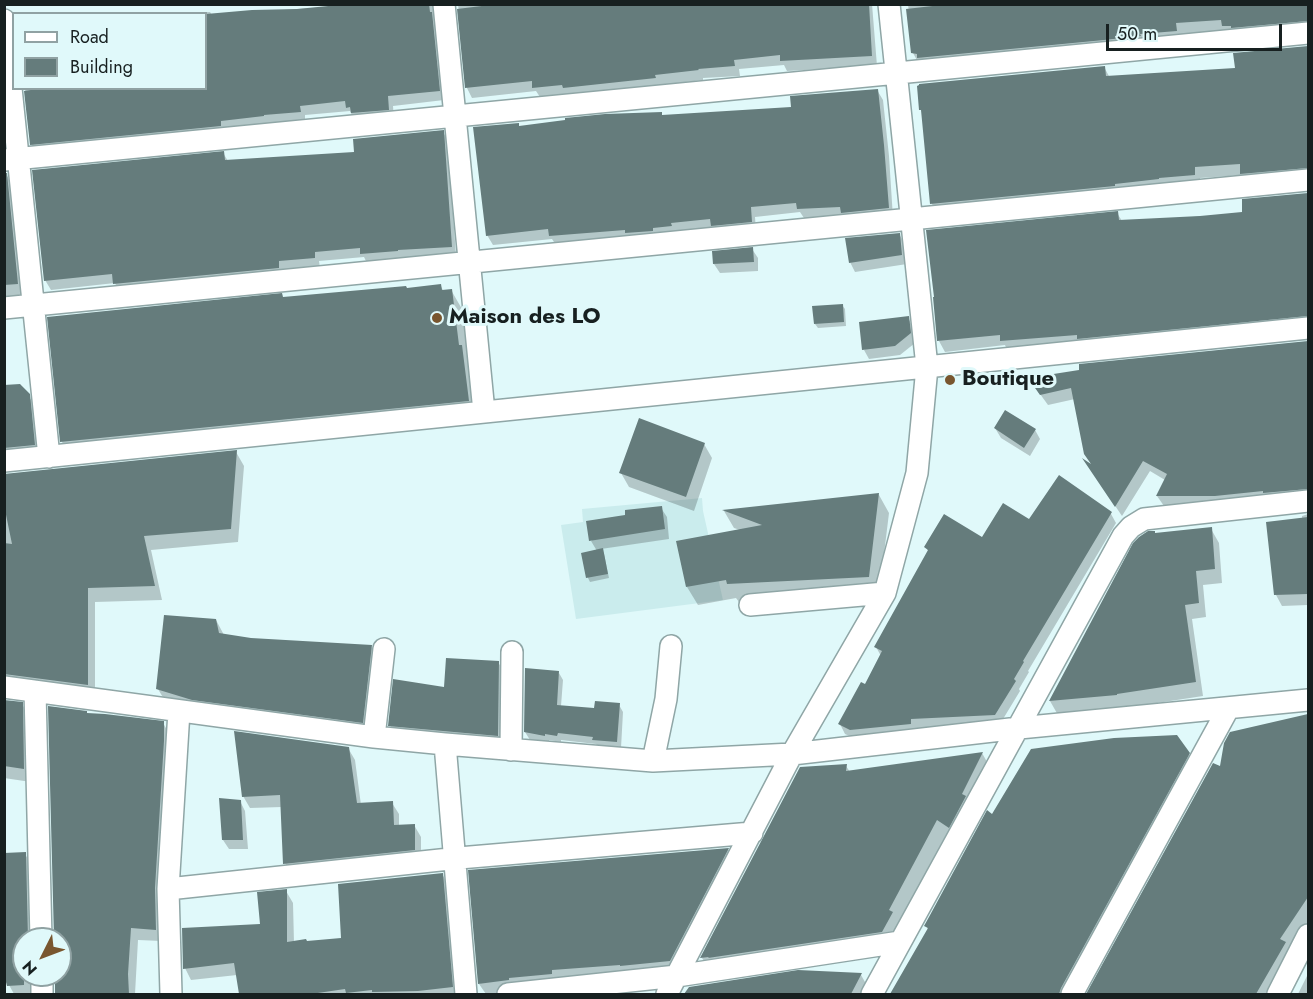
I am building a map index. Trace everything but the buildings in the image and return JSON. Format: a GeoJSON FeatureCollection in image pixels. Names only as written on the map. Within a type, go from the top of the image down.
{"type":"FeatureCollection","features":[{"type":"Feature","properties":{"kind":"street"},"geometry":{"type":"LineString","coordinates":[[444,4],[484,412]]}},
{"type":"Feature","properties":{"kind":"street"},"geometry":{"type":"LineString","coordinates":[[667,994],[792,754],[885,593],[916,473],[927,367],[889,4]]}},
{"type":"Feature","properties":{"kind":"street"},"geometry":{"type":"LineString","coordinates":[[4,20],[12,159],[34,305],[49,457]]}},
{"type":"Feature","properties":{"kind":"street"},"geometry":{"type":"LineString","coordinates":[[12,159],[1308,33]]}},
{"type":"Feature","properties":{"kind":"street"},"geometry":{"type":"LineString","coordinates":[[4,308],[1308,180]]}},
{"type":"Feature","properties":{"kind":"street"},"geometry":{"type":"LineString","coordinates":[[4,461],[1308,328]]}},
{"type":"Feature","properties":{"kind":"street"},"geometry":{"type":"LineString","coordinates":[[872,994],[1123,536],[1131,526],[1144,519],[1308,501]]}},
{"type":"Feature","properties":{"kind":"street"},"geometry":{"type":"LineString","coordinates":[[750,604],[885,593]]}},
{"type":"Feature","properties":{"kind":"street"},"geometry":{"type":"LineString","coordinates":[[653,761],[666,699],[671,646]]}},
{"type":"Feature","properties":{"kind":"street"},"geometry":{"type":"LineString","coordinates":[[374,737],[384,649]]}},
{"type":"Feature","properties":{"kind":"street"},"geometry":{"type":"LineString","coordinates":[[511,750],[512,652]]}},
{"type":"Feature","properties":{"kind":"street"},"geometry":{"type":"LineString","coordinates":[[4,687],[374,737],[653,761],[792,754],[1019,728],[1308,700]]}},
{"type":"Feature","properties":{"kind":"street"},"geometry":{"type":"LineString","coordinates":[[35,690],[41,927]]}},
{"type":"Feature","properties":{"kind":"street"},"geometry":{"type":"LineString","coordinates":[[1072,994],[1228,709]]}},
{"type":"Feature","properties":{"kind":"street"},"geometry":{"type":"LineString","coordinates":[[171,994],[168,889],[179,711]]}},
{"type":"Feature","properties":{"kind":"street"},"geometry":{"type":"LineString","coordinates":[[445,744],[466,994]]}},
{"type":"Feature","properties":{"kind":"street"},"geometry":{"type":"LineString","coordinates":[[168,889],[453,858],[752,833]]}},
{"type":"Feature","properties":{"kind":"street"},"geometry":{"type":"LineString","coordinates":[[1278,994],[1308,935]]}},
{"type":"Feature","properties":{"kind":"street"},"geometry":{"type":"LineString","coordinates":[[508,994],[677,976],[900,942]]}},
{"type":"Feature","properties":{"kind":"shaded area"},"geometry":{"type":"Polygon","coordinates":[[[702,498],[723,600],[576,619],[561,525],[583,522],[582,509],[702,498]]]}},
{"type":"Feature","properties":{"kind":"place","name":"Maison des LO"},"geometry":{"type":"Point","coordinates":[437,318]}},
{"type":"Feature","properties":{"kind":"place","name":"Boutique"},"geometry":{"type":"Point","coordinates":[950,380]}}]}
